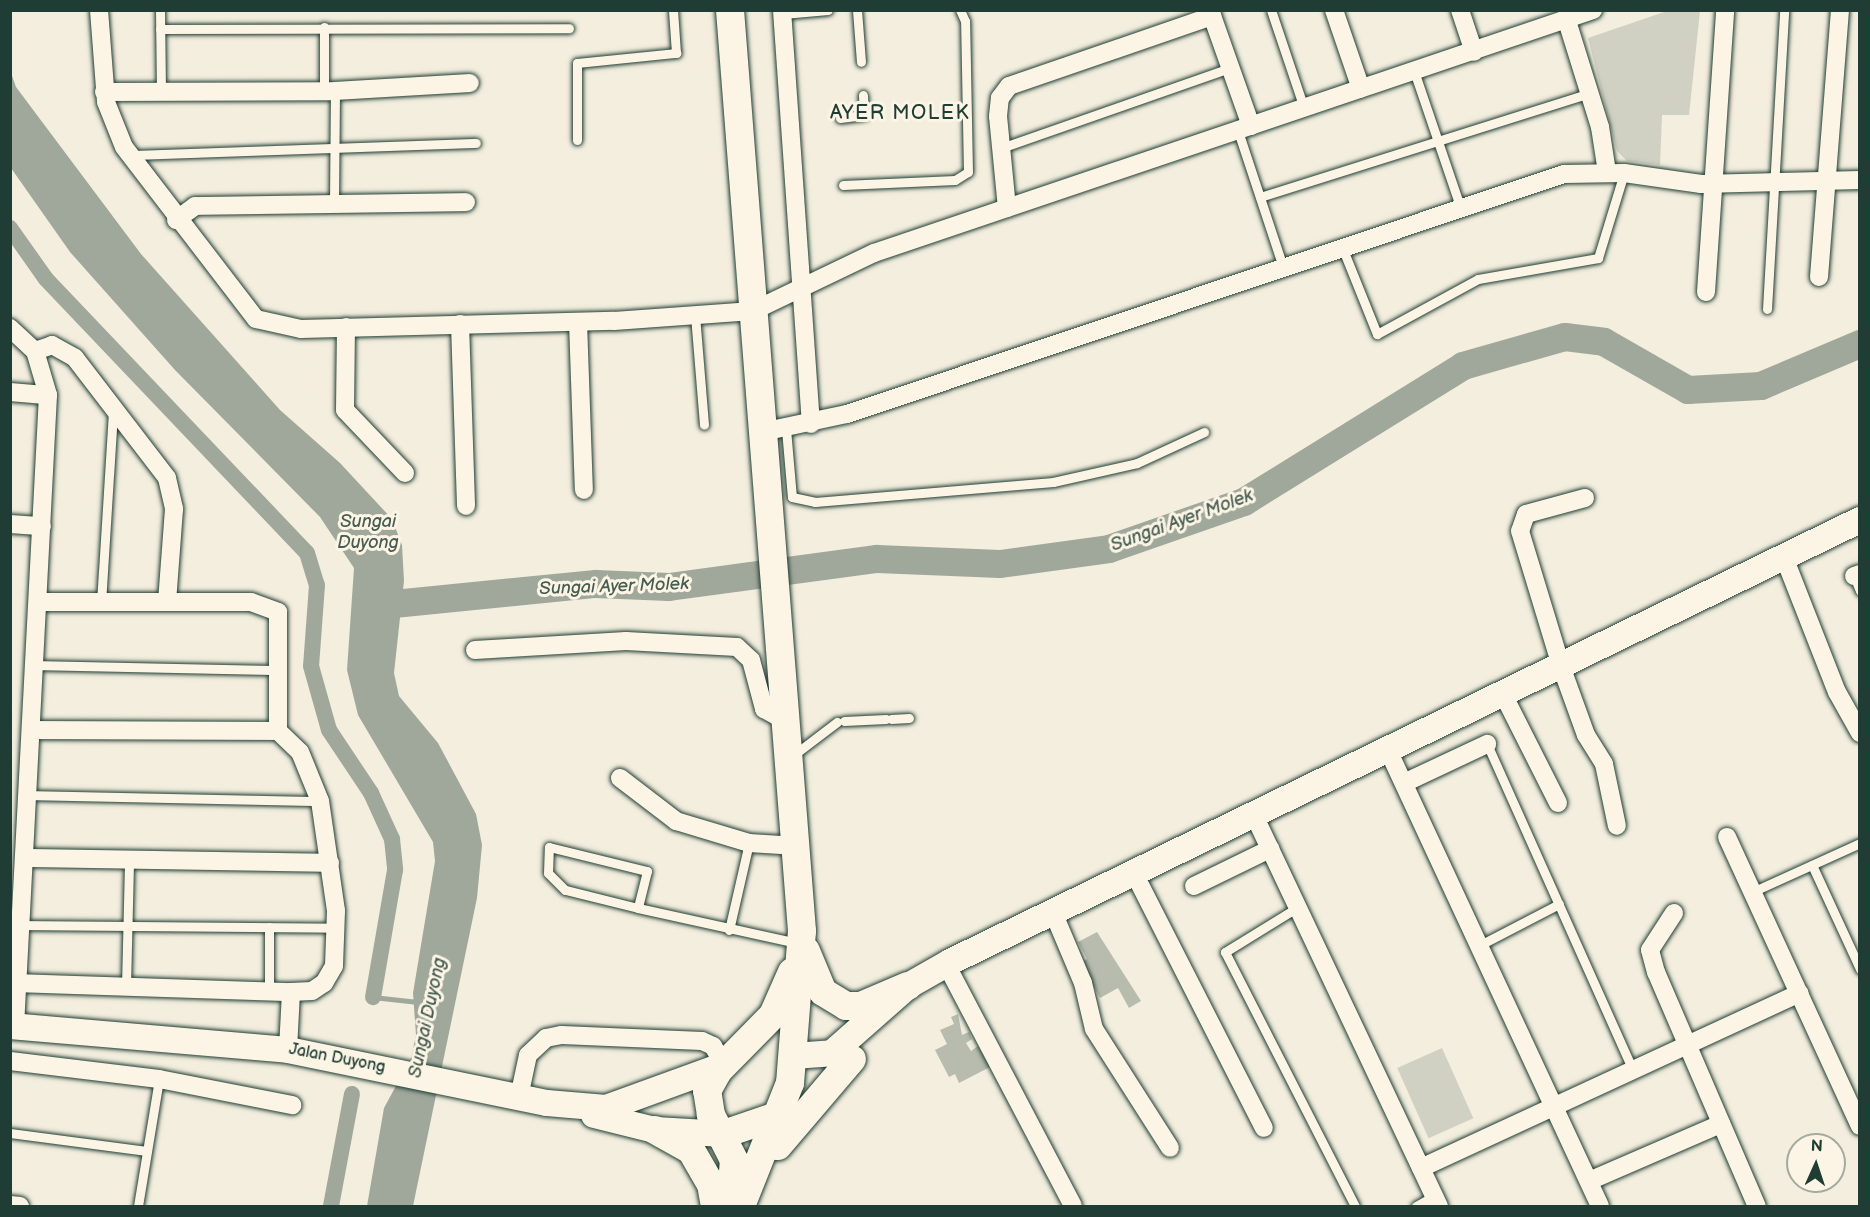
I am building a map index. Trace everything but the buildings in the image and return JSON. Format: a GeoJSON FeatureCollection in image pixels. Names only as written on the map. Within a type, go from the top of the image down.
{"type":"FeatureCollection","features":[{"type":"Feature","properties":{"kind":"main road"},"geometry":{"type":"LineString","coordinates":[[730,10],[753,311],[774,430],[771,552],[800,892],[793,1056],[782,1114],[746,1196]]}},
{"type":"Feature","properties":{"kind":"main road"},"geometry":{"type":"LineString","coordinates":[[799,937],[815,978],[832,1001],[861,1006],[908,986],[1053,912],[1860,520]]}},
{"type":"Feature","properties":{"kind":"main road"},"geometry":{"type":"LineString","coordinates":[[730,1206],[736,1176],[724,1134],[711,1115],[707,1091],[724,1065],[774,1016],[786,992],[799,937]]}},
{"type":"Feature","properties":{"kind":"main road"},"geometry":{"type":"LineString","coordinates":[[746,1196],[852,1059],[940,968]]}},
{"type":"Feature","properties":{"kind":"main road"},"geometry":{"type":"LineString","coordinates":[[724,1065],[760,1054],[820,1056],[838,1050],[908,986]]}},
{"type":"Feature","properties":{"kind":"main road","name":"Jalan Duyong"},"geometry":{"type":"LineString","coordinates":[[13,1026],[288,1050],[386,1068],[547,1103],[606,1108],[628,1105],[724,1065]]}},
{"type":"Feature","properties":{"kind":"main road"},"geometry":{"type":"LineString","coordinates":[[547,1103],[655,1130],[724,1134],[782,1114],[852,1059]]}},
{"type":"Feature","properties":{"kind":"main road"},"geometry":{"type":"LineString","coordinates":[[655,1130],[691,1150],[711,1184],[715,1206]]}},
{"type":"Feature","properties":{"kind":"street"},"geometry":{"type":"LineString","coordinates":[[99,10],[104,92],[111,123],[128,155],[176,220],[256,318],[281,328],[578,322],[753,311],[874,253],[1567,21],[1593,10]]}},
{"type":"Feature","properties":{"kind":"street"},"geometry":{"type":"LineString","coordinates":[[1334,10],[1361,89]]}},
{"type":"Feature","properties":{"kind":"street"},"geometry":{"type":"LineString","coordinates":[[1460,10],[1474,52]]}},
{"type":"Feature","properties":{"kind":"street"},"geometry":{"type":"LineString","coordinates":[[1706,292],[1716,183],[1725,10]]}},
{"type":"Feature","properties":{"kind":"street"},"geometry":{"type":"LineString","coordinates":[[1819,277],[1840,10]]}},
{"type":"Feature","properties":{"kind":"street"},"geometry":{"type":"LineString","coordinates":[[782,12],[799,288],[811,424]]}},
{"type":"Feature","properties":{"kind":"street"},"geometry":{"type":"LineString","coordinates":[[1007,208],[1001,148],[1000,98],[1009,86],[1211,13],[1230,68],[1244,128]]}},
{"type":"Feature","properties":{"kind":"street"},"geometry":{"type":"LineString","coordinates":[[1567,21],[1616,172]]}},
{"type":"Feature","properties":{"kind":"street"},"geometry":{"type":"LineString","coordinates":[[104,92],[330,91],[470,84]]}},
{"type":"Feature","properties":{"kind":"street"},"geometry":{"type":"LineString","coordinates":[[774,430],[811,424],[1460,206],[1564,174],[1616,172],[1716,183],[1860,180]]}},
{"type":"Feature","properties":{"kind":"street"},"geometry":{"type":"LineString","coordinates":[[176,220],[195,206],[466,202]]}},
{"type":"Feature","properties":{"kind":"street"},"geometry":{"type":"LineString","coordinates":[[578,322],[584,490]]}},
{"type":"Feature","properties":{"kind":"street"},"geometry":{"type":"LineString","coordinates":[[460,324],[466,506]]}},
{"type":"Feature","properties":{"kind":"street"},"geometry":{"type":"LineString","coordinates":[[346,327],[345,410],[405,473]]}},
{"type":"Feature","properties":{"kind":"street"},"geometry":{"type":"LineString","coordinates":[[11,329],[34,351],[48,395],[33,730],[18,925],[13,1026]]}},
{"type":"Feature","properties":{"kind":"street"},"geometry":{"type":"LineString","coordinates":[[34,351],[52,345],[65,349],[113,407],[172,491],[167,602]]}},
{"type":"Feature","properties":{"kind":"street"},"geometry":{"type":"LineString","coordinates":[[10,392],[48,395]]}},
{"type":"Feature","properties":{"kind":"street"},"geometry":{"type":"LineString","coordinates":[[1585,498],[1526,514],[1520,531],[1561,666],[1586,735],[1604,764],[1617,826]]}},
{"type":"Feature","properties":{"kind":"street"},"geometry":{"type":"LineString","coordinates":[[10,524],[42,526]]}},
{"type":"Feature","properties":{"kind":"street"},"geometry":{"type":"LineString","coordinates":[[1784,557],[1837,692],[1860,733]]}},
{"type":"Feature","properties":{"kind":"street"},"geometry":{"type":"LineString","coordinates":[[40,602],[268,604],[278,612],[278,731]]}},
{"type":"Feature","properties":{"kind":"street"},"geometry":{"type":"LineString","coordinates":[[476,650],[626,641],[737,647],[751,660],[764,709],[786,720]]}},
{"type":"Feature","properties":{"kind":"street"},"geometry":{"type":"LineString","coordinates":[[1503,694],[1558,803]]}},
{"type":"Feature","properties":{"kind":"street"},"geometry":{"type":"LineString","coordinates":[[16,982],[312,991],[324,983],[333,966],[336,928],[330,863],[320,801],[300,752],[278,731],[33,730]]}},
{"type":"Feature","properties":{"kind":"street"},"geometry":{"type":"LineString","coordinates":[[1404,783],[1487,744]]}},
{"type":"Feature","properties":{"kind":"street"},"geometry":{"type":"LineString","coordinates":[[1388,750],[1600,1206]]}},
{"type":"Feature","properties":{"kind":"street"},"geometry":{"type":"LineString","coordinates":[[620,778],[676,821],[749,843],[797,846]]}},
{"type":"Feature","properties":{"kind":"street"},"geometry":{"type":"LineString","coordinates":[[1254,815],[1436,1201]]}},
{"type":"Feature","properties":{"kind":"street"},"geometry":{"type":"LineString","coordinates":[[1727,837],[1860,1126]]}},
{"type":"Feature","properties":{"kind":"street"},"geometry":{"type":"LineString","coordinates":[[1194,886],[1270,849]]}},
{"type":"Feature","properties":{"kind":"street"},"geometry":{"type":"LineString","coordinates":[[24,858],[330,863]]}},
{"type":"Feature","properties":{"kind":"street"},"geometry":{"type":"LineString","coordinates":[[1134,873],[1264,1128]]}},
{"type":"Feature","properties":{"kind":"street"},"geometry":{"type":"LineString","coordinates":[[1053,912],[1083,983],[1094,1029],[1170,1149]]}},
{"type":"Feature","properties":{"kind":"street"},"geometry":{"type":"LineString","coordinates":[[1674,913],[1650,950],[1687,1045],[1757,1206]]}},
{"type":"Feature","properties":{"kind":"street"},"geometry":{"type":"LineString","coordinates":[[940,968],[1073,1206]]}},
{"type":"Feature","properties":{"kind":"street"},"geometry":{"type":"LineString","coordinates":[[288,1050],[291,992]]}},
{"type":"Feature","properties":{"kind":"street"},"geometry":{"type":"LineString","coordinates":[[1421,1168],[1799,993]]}},
{"type":"Feature","properties":{"kind":"street"},"geometry":{"type":"LineString","coordinates":[[519,1097],[528,1055],[541,1042],[562,1035],[702,1041],[713,1046],[724,1065]]}},
{"type":"Feature","properties":{"kind":"street"},"geometry":{"type":"LineString","coordinates":[[10,1061],[159,1079],[292,1105]]}},
{"type":"Feature","properties":{"kind":"street"},"geometry":{"type":"LineString","coordinates":[[1588,1181],[1721,1124]]}},
{"type":"Feature","properties":{"kind":"street"},"geometry":{"type":"LineString","coordinates":[[10,1205],[20,1206]]}},
{"type":"Feature","properties":{"kind":"lane"},"geometry":{"type":"LineString","coordinates":[[159,10],[161,93]]}},
{"type":"Feature","properties":{"kind":"lane"},"geometry":{"type":"LineString","coordinates":[[577,140],[577,63],[676,53],[673,10]]}},
{"type":"Feature","properties":{"kind":"lane"},"geometry":{"type":"LineString","coordinates":[[782,12],[828,10]]}},
{"type":"Feature","properties":{"kind":"lane"},"geometry":{"type":"LineString","coordinates":[[857,10],[861,62]]}},
{"type":"Feature","properties":{"kind":"lane"},"geometry":{"type":"LineString","coordinates":[[843,185],[956,180],[968,172],[965,21],[960,10]]}},
{"type":"Feature","properties":{"kind":"lane"},"geometry":{"type":"LineString","coordinates":[[1271,10],[1304,108]]}},
{"type":"Feature","properties":{"kind":"lane"},"geometry":{"type":"LineString","coordinates":[[1767,309],[1771,182],[1784,10]]}},
{"type":"Feature","properties":{"kind":"lane"},"geometry":{"type":"LineString","coordinates":[[324,27],[334,144],[334,204]]}},
{"type":"Feature","properties":{"kind":"lane"},"geometry":{"type":"LineString","coordinates":[[160,29],[569,28]]}},
{"type":"Feature","properties":{"kind":"lane"},"geometry":{"type":"LineString","coordinates":[[1001,148],[1230,68]]}},
{"type":"Feature","properties":{"kind":"lane"},"geometry":{"type":"LineString","coordinates":[[1414,71],[1460,206]]}},
{"type":"Feature","properties":{"kind":"lane"},"geometry":{"type":"LineString","coordinates":[[1260,197],[1437,139],[1590,93]]}},
{"type":"Feature","properties":{"kind":"lane"},"geometry":{"type":"LineString","coordinates":[[840,118],[864,115],[863,95]]}},
{"type":"Feature","properties":{"kind":"lane"},"geometry":{"type":"LineString","coordinates":[[1244,128],[1260,197],[1283,267]]}},
{"type":"Feature","properties":{"kind":"lane"},"geometry":{"type":"LineString","coordinates":[[128,155],[334,144],[476,143]]}},
{"type":"Feature","properties":{"kind":"lane"},"geometry":{"type":"LineString","coordinates":[[1342,247],[1377,334],[1478,279],[1598,258],[1616,172]]}},
{"type":"Feature","properties":{"kind":"lane"},"geometry":{"type":"LineString","coordinates":[[695,315],[704,425]]}},
{"type":"Feature","properties":{"kind":"lane"},"geometry":{"type":"LineString","coordinates":[[102,603],[113,407]]}},
{"type":"Feature","properties":{"kind":"lane"},"geometry":{"type":"LineString","coordinates":[[774,430],[789,490],[800,501],[1053,482],[1137,463],[1204,432]]}},
{"type":"Feature","properties":{"kind":"lane"},"geometry":{"type":"LineString","coordinates":[[36,665],[279,670]]}},
{"type":"Feature","properties":{"kind":"lane"},"geometry":{"type":"LineString","coordinates":[[789,758],[840,722],[909,718]]}},
{"type":"Feature","properties":{"kind":"lane"},"geometry":{"type":"LineString","coordinates":[[1487,744],[1633,1070]]}},
{"type":"Feature","properties":{"kind":"lane"},"geometry":{"type":"LineString","coordinates":[[29,795],[320,801]]}},
{"type":"Feature","properties":{"kind":"lane"},"geometry":{"type":"LineString","coordinates":[[729,930],[749,843]]}},
{"type":"Feature","properties":{"kind":"lane"},"geometry":{"type":"LineString","coordinates":[[1752,892],[1860,843]]}},
{"type":"Feature","properties":{"kind":"lane"},"geometry":{"type":"LineString","coordinates":[[638,908],[647,871],[549,848],[548,873],[565,890],[638,908],[729,930],[799,937]]}},
{"type":"Feature","properties":{"kind":"lane"},"geometry":{"type":"LineString","coordinates":[[126,986],[129,860]]}},
{"type":"Feature","properties":{"kind":"lane"},"geometry":{"type":"LineString","coordinates":[[1812,865],[1860,969]]}},
{"type":"Feature","properties":{"kind":"lane"},"geometry":{"type":"LineString","coordinates":[[1480,945],[1559,904]]}},
{"type":"Feature","properties":{"kind":"lane"},"geometry":{"type":"LineString","coordinates":[[1298,908],[1225,952],[1355,1206]]}},
{"type":"Feature","properties":{"kind":"lane"},"geometry":{"type":"LineString","coordinates":[[18,925],[128,924],[336,928]]}},
{"type":"Feature","properties":{"kind":"lane"},"geometry":{"type":"LineString","coordinates":[[268,990],[269,927]]}},
{"type":"Feature","properties":{"kind":"lane"},"geometry":{"type":"LineString","coordinates":[[138,1206],[159,1079]]}},
{"type":"Feature","properties":{"kind":"lane"},"geometry":{"type":"LineString","coordinates":[[10,1133],[147,1151]]}},
{"type":"Feature","properties":{"kind":"lane"},"geometry":{"type":"LineString","coordinates":[[1416,1206],[1436,1201]]}},
{"type":"Feature","properties":{"kind":"shaded area"},"geometry":{"type":"Polygon","coordinates":[[[1670,10],[1700,11],[1689,115],[1662,115],[1660,165],[1627,161],[1617,151],[1588,38],[1670,10]]]}},
{"type":"Feature","properties":{"kind":"shaded area"},"geometry":{"type":"Polygon","coordinates":[[[1442,1048],[1473,1118],[1429,1138],[1397,1068],[1442,1048]]]}},
{"type":"Feature","properties":{"kind":"water","name":"Sungai Duyong"},"geometry":{"type":"Polygon","coordinates":[[[10,70],[16,87],[141,254],[280,410],[340,463],[392,519],[402,545],[404,581],[394,673],[399,696],[438,743],[476,814],[482,845],[477,898],[413,1206],[367,1206],[384,1108],[411,1058],[416,1035],[413,993],[435,861],[433,842],[358,715],[347,670],[354,568],[320,517],[175,370],[70,252],[11,168],[10,70]]]}},
{"type":"Feature","properties":{"kind":"waterway"},"geometry":{"type":"LineString","coordinates":[[10,228],[46,279],[307,553],[317,585],[311,666],[329,730],[371,793],[392,839],[395,870],[373,997]]}},
{"type":"Feature","properties":{"kind":"waterway","name":"Sungai Ayer Molek"},"geometry":{"type":"LineString","coordinates":[[374,606],[596,584],[669,587],[877,559],[1000,564],[1109,549],[1244,502],[1463,366],[1565,337],[1604,342],[1688,390],[1761,386],[1860,344]]}},
{"type":"Feature","properties":{"kind":"waterway"},"geometry":{"type":"LineString","coordinates":[[373,997],[418,1002]]}},
{"type":"Feature","properties":{"kind":"waterway"},"geometry":{"type":"LineString","coordinates":[[331,1206],[352,1094]]}},
{"type":"Feature","properties":{"kind":"district","name":"AYER MOLEK"},"geometry":{"type":"Point","coordinates":[900,113]}}]}
